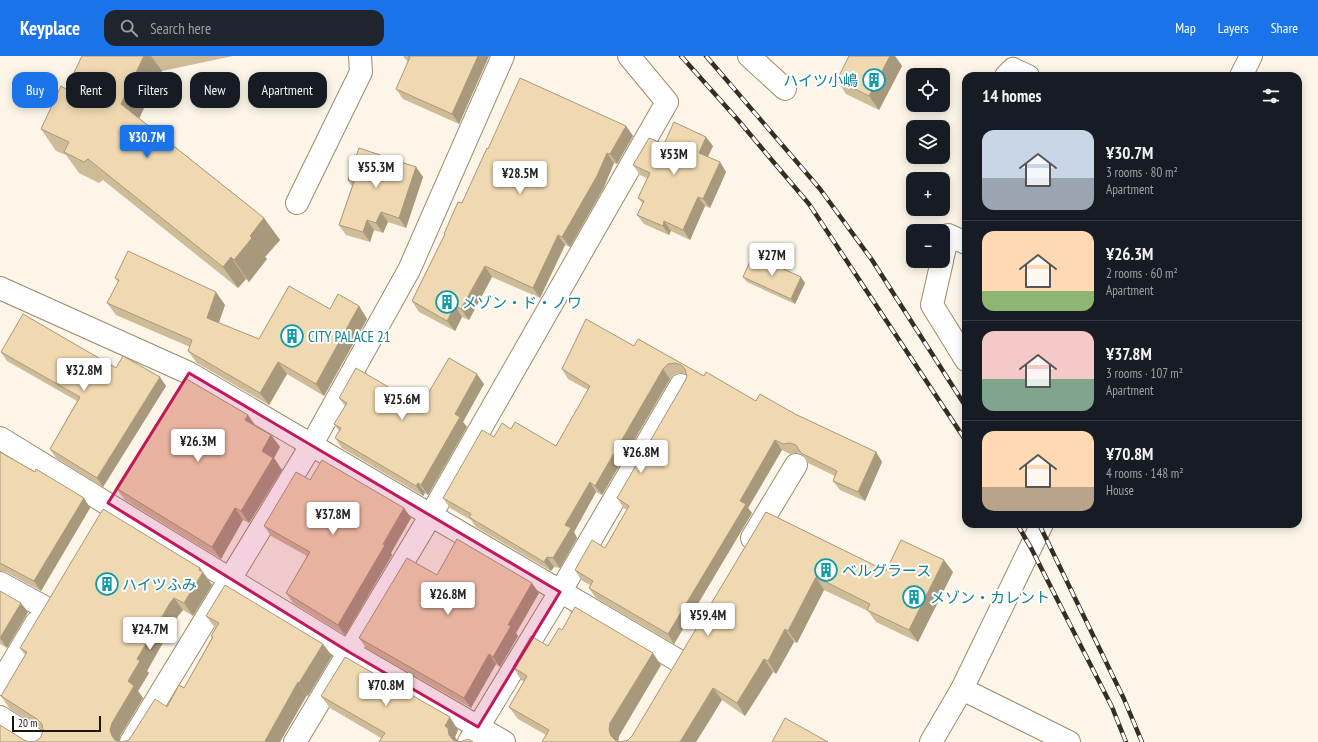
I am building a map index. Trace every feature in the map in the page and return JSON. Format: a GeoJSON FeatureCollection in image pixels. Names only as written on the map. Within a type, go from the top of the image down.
{"type":"FeatureCollection","features":[{"type":"Feature","properties":{"kind":"street"},"geometry":{"type":"LineString","coordinates":[[297,203],[361,72],[360,56]]}},
{"type":"Feature","properties":{"kind":"street"},"geometry":{"type":"LineString","coordinates":[[131,742],[312,444],[409,270],[503,56]]}},
{"type":"Feature","properties":{"kind":"street"},"geometry":{"type":"LineString","coordinates":[[295,742],[431,515],[667,102],[629,56]]}},
{"type":"Feature","properties":{"kind":"street"},"geometry":{"type":"LineString","coordinates":[[749,56],[785,89]]}},
{"type":"Feature","properties":{"kind":"street"},"geometry":{"type":"LineString","coordinates":[[1243,72],[1251,56]]}},
{"type":"Feature","properties":{"kind":"street"},"geometry":{"type":"LineString","coordinates":[[1010,72],[1013,69],[1019,72]]}},
{"type":"Feature","properties":{"kind":"street"},"geometry":{"type":"LineString","coordinates":[[950,236],[962,241]]}},
{"type":"Feature","properties":{"kind":"street"},"geometry":{"type":"LineString","coordinates":[[940,268],[932,305],[962,354]]}},
{"type":"Feature","properties":{"kind":"street"},"geometry":{"type":"LineString","coordinates":[[0,288],[189,373],[312,444],[560,592],[683,654],[667,681]]}},
{"type":"Feature","properties":{"kind":"street"},"geometry":{"type":"LineString","coordinates":[[177,392],[189,373]]}},
{"type":"Feature","properties":{"kind":"street"},"geometry":{"type":"LineString","coordinates":[[474,734],[560,592],[681,385]]}},
{"type":"Feature","properties":{"kind":"street"},"geometry":{"type":"LineString","coordinates":[[0,438],[112,497],[230,579],[349,652],[474,734],[504,742]]}},
{"type":"Feature","properties":{"kind":"street"},"geometry":{"type":"LineString","coordinates":[[743,553],[796,465]]}},
{"type":"Feature","properties":{"kind":"street"},"geometry":{"type":"LineString","coordinates":[[96,523],[112,497]]}},
{"type":"Feature","properties":{"kind":"street"},"geometry":{"type":"LineString","coordinates":[[931,742],[962,689],[1040,528]]}},
{"type":"Feature","properties":{"kind":"street"},"geometry":{"type":"LineString","coordinates":[[0,583],[46,608]]}},
{"type":"Feature","properties":{"kind":"street"},"geometry":{"type":"LineString","coordinates":[[0,684],[57,588]]}},
{"type":"Feature","properties":{"kind":"street"},"geometry":{"type":"LineString","coordinates":[[962,689],[1069,742]]}},
{"type":"Feature","properties":{"kind":"street"},"geometry":{"type":"LineString","coordinates":[[0,717],[39,742]]}},
{"type":"Feature","properties":{"kind":"highlighted area"},"geometry":{"type":"Polygon","coordinates":[[[189,373],[560,592],[478,727],[349,652],[108,503],[189,373]]]}},
{"type":"Feature","properties":{"kind":"building"},"geometry":{"type":"Polygon","coordinates":[[[82,56],[144,56],[136,72],[124,72],[124,98],[121,104],[124,108],[126,108],[264,218],[250,236],[252,238],[234,260],[231,257],[223,267],[88,159],[84,162],[64,152],[69,142],[41,129],[51,108],[58,108],[58,92],[61,86],[66,89],[66,108],[116,108],[116,72],[74,72],[82,56]]]}},
{"type":"Feature","properties":{"kind":"building"},"geometry":{"type":"Polygon","coordinates":[[[408,56],[478,56],[452,114],[396,89],[410,57],[408,56]]]}},
{"type":"Feature","properties":{"kind":"building"},"geometry":{"type":"Polygon","coordinates":[[[849,56],[890,56],[869,96],[837,80],[849,56]]]}},
{"type":"Feature","properties":{"kind":"building"},"geometry":{"type":"Polygon","coordinates":[[[520,78],[626,126],[610,154],[607,153],[597,176],[562,237],[558,235],[533,288],[485,266],[461,309],[455,306],[447,321],[412,301],[445,234],[458,202],[462,203],[520,78]]]}},
{"type":"Feature","properties":{"kind":"building"},"geometry":{"type":"Polygon","coordinates":[[[674,122],[706,137],[699,153],[720,162],[703,199],[698,197],[683,230],[664,221],[663,226],[637,215],[644,201],[638,198],[650,173],[633,165],[649,138],[664,144],[674,122]]]}},
{"type":"Feature","properties":{"kind":"building"},"geometry":{"type":"Polygon","coordinates":[[[359,148],[416,167],[399,218],[381,212],[376,223],[367,220],[363,232],[339,225],[354,182],[348,180],[359,148]]]}},
{"type":"Feature","properties":{"kind":"building"},"geometry":{"type":"Polygon","coordinates":[[[128,251],[216,292],[207,318],[259,339],[289,286],[330,309],[338,294],[359,306],[316,384],[278,362],[260,393],[188,351],[192,340],[107,303],[119,280],[115,278],[128,251]]]}},
{"type":"Feature","properties":{"kind":"building"},"geometry":{"type":"Polygon","coordinates":[[[753,255],[801,277],[791,299],[743,277],[753,255]]]}},
{"type":"Feature","properties":{"kind":"building"},"geometry":{"type":"Polygon","coordinates":[[[23,314],[116,368],[123,356],[160,377],[97,478],[50,449],[80,397],[1,352],[23,314]]]}},
{"type":"Feature","properties":{"kind":"building"},"geometry":{"type":"Polygon","coordinates":[[[586,319],[634,346],[638,339],[704,376],[706,372],[756,401],[760,394],[795,414],[876,452],[858,492],[833,481],[837,471],[801,453],[796,445],[790,443],[783,444],[775,440],[740,501],[746,504],[668,634],[589,588],[593,581],[575,570],[592,540],[605,548],[629,506],[617,498],[685,381],[687,376],[685,369],[681,365],[675,363],[668,364],[663,369],[595,486],[590,482],[565,525],[571,528],[553,558],[547,557],[544,562],[469,517],[471,514],[443,498],[482,430],[494,437],[502,423],[511,429],[515,422],[556,446],[590,386],[562,369],[586,319]]]}},
{"type":"Feature","properties":{"kind":"building"},"geometry":{"type":"Polygon","coordinates":[[[449,358],[477,374],[455,414],[460,417],[421,485],[418,483],[416,486],[335,438],[341,428],[334,424],[347,403],[339,398],[356,368],[414,402],[419,393],[426,397],[449,358]]]}},
{"type":"Feature","properties":{"kind":"building"},"geometry":{"type":"Polygon","coordinates":[[[185,378],[248,415],[245,420],[271,435],[262,451],[273,458],[241,511],[235,508],[212,547],[116,488],[185,378]]]}},
{"type":"Feature","properties":{"kind":"building"},"geometry":{"type":"Polygon","coordinates":[[[0,452],[35,472],[36,469],[84,498],[34,581],[0,563],[0,452]]]}},
{"type":"Feature","properties":{"kind":"building"},"geometry":{"type":"Polygon","coordinates":[[[322,460],[404,508],[383,544],[385,545],[338,625],[286,593],[310,552],[264,526],[296,472],[310,480],[322,460]]]}},
{"type":"Feature","properties":{"kind":"building"},"geometry":{"type":"Polygon","coordinates":[[[103,509],[200,568],[199,570],[203,572],[184,603],[174,598],[170,603],[137,659],[140,661],[128,681],[134,686],[112,723],[110,730],[115,740],[122,742],[29,742],[36,741],[41,737],[43,730],[42,724],[37,719],[1,696],[27,652],[20,648],[103,509]]]}},
{"type":"Feature","properties":{"kind":"building"},"geometry":{"type":"Polygon","coordinates":[[[766,512],[886,571],[901,540],[944,560],[909,630],[867,610],[870,604],[816,577],[788,631],[785,629],[768,661],[764,659],[737,703],[713,688],[680,742],[621,742],[628,740],[632,736],[766,512]]]}},
{"type":"Feature","properties":{"kind":"building"},"geometry":{"type":"Polygon","coordinates":[[[457,539],[532,583],[508,625],[511,626],[493,657],[489,654],[464,698],[359,638],[407,558],[437,575],[457,539]]]}},
{"type":"Feature","properties":{"kind":"building"},"geometry":{"type":"Polygon","coordinates":[[[225,585],[323,644],[299,683],[298,682],[265,741],[268,742],[122,742],[129,740],[155,699],[167,707],[179,685],[184,688],[213,637],[211,636],[219,623],[206,616],[225,585]]]}},
{"type":"Feature","properties":{"kind":"building"},"geometry":{"type":"Polygon","coordinates":[[[0,591],[21,603],[0,638],[0,591]]]}},
{"type":"Feature","properties":{"kind":"building"},"geometry":{"type":"Polygon","coordinates":[[[575,607],[653,653],[610,723],[609,730],[611,736],[615,740],[621,742],[542,742],[549,730],[509,707],[527,676],[513,667],[531,636],[548,646],[559,628],[562,630],[575,607]]]}},
{"type":"Feature","properties":{"kind":"building"},"geometry":{"type":"Polygon","coordinates":[[[345,657],[450,717],[445,726],[448,728],[449,735],[453,740],[460,742],[379,742],[385,733],[321,696],[345,657]]]}},
{"type":"Feature","properties":{"kind":"building"},"geometry":{"type":"Polygon","coordinates":[[[785,718],[828,742],[772,742],[785,718]]]}},
{"type":"Feature","properties":{"kind":"building"},"geometry":{"type":"Polygon","coordinates":[[[0,725],[24,740],[29,742],[0,742],[0,725]]]}},
{"type":"Feature","properties":{"kind":"building"},"geometry":{"type":"Polygon","coordinates":[[[468,739],[473,742],[460,742],[468,739]]]}},
{"type":"Feature","properties":{"kind":"railway"},"geometry":{"type":"LineString","coordinates":[[681,56],[738,120],[809,204],[962,435]]}},
{"type":"Feature","properties":{"kind":"railway"},"geometry":{"type":"LineString","coordinates":[[706,56],[820,189],[872,260],[962,401]]}},
{"type":"Feature","properties":{"kind":"railway"},"geometry":{"type":"LineString","coordinates":[[1019,528],[1112,707],[1126,742]]}},
{"type":"Feature","properties":{"kind":"railway"},"geometry":{"type":"LineString","coordinates":[[1041,528],[1124,699],[1142,742]]}},
{"type":"Feature","properties":{"kind":"place","name":"ハイツ小嶋"},"geometry":{"type":"Point","coordinates":[874,80]}},
{"type":"Feature","properties":{"kind":"place","name":"メゾン・ド・ノワ"},"geometry":{"type":"Point","coordinates":[447,302]}},
{"type":"Feature","properties":{"kind":"place","name":"CITY PALACE 21"},"geometry":{"type":"Point","coordinates":[292,336]}},
{"type":"Feature","properties":{"kind":"place","name":"ベルグラース"},"geometry":{"type":"Point","coordinates":[826,570]}},
{"type":"Feature","properties":{"kind":"place","name":"ハイツふみ"},"geometry":{"type":"Point","coordinates":[107,584]}},
{"type":"Feature","properties":{"kind":"place","name":"メゾン・カレント"},"geometry":{"type":"Point","coordinates":[914,597]}}]}
